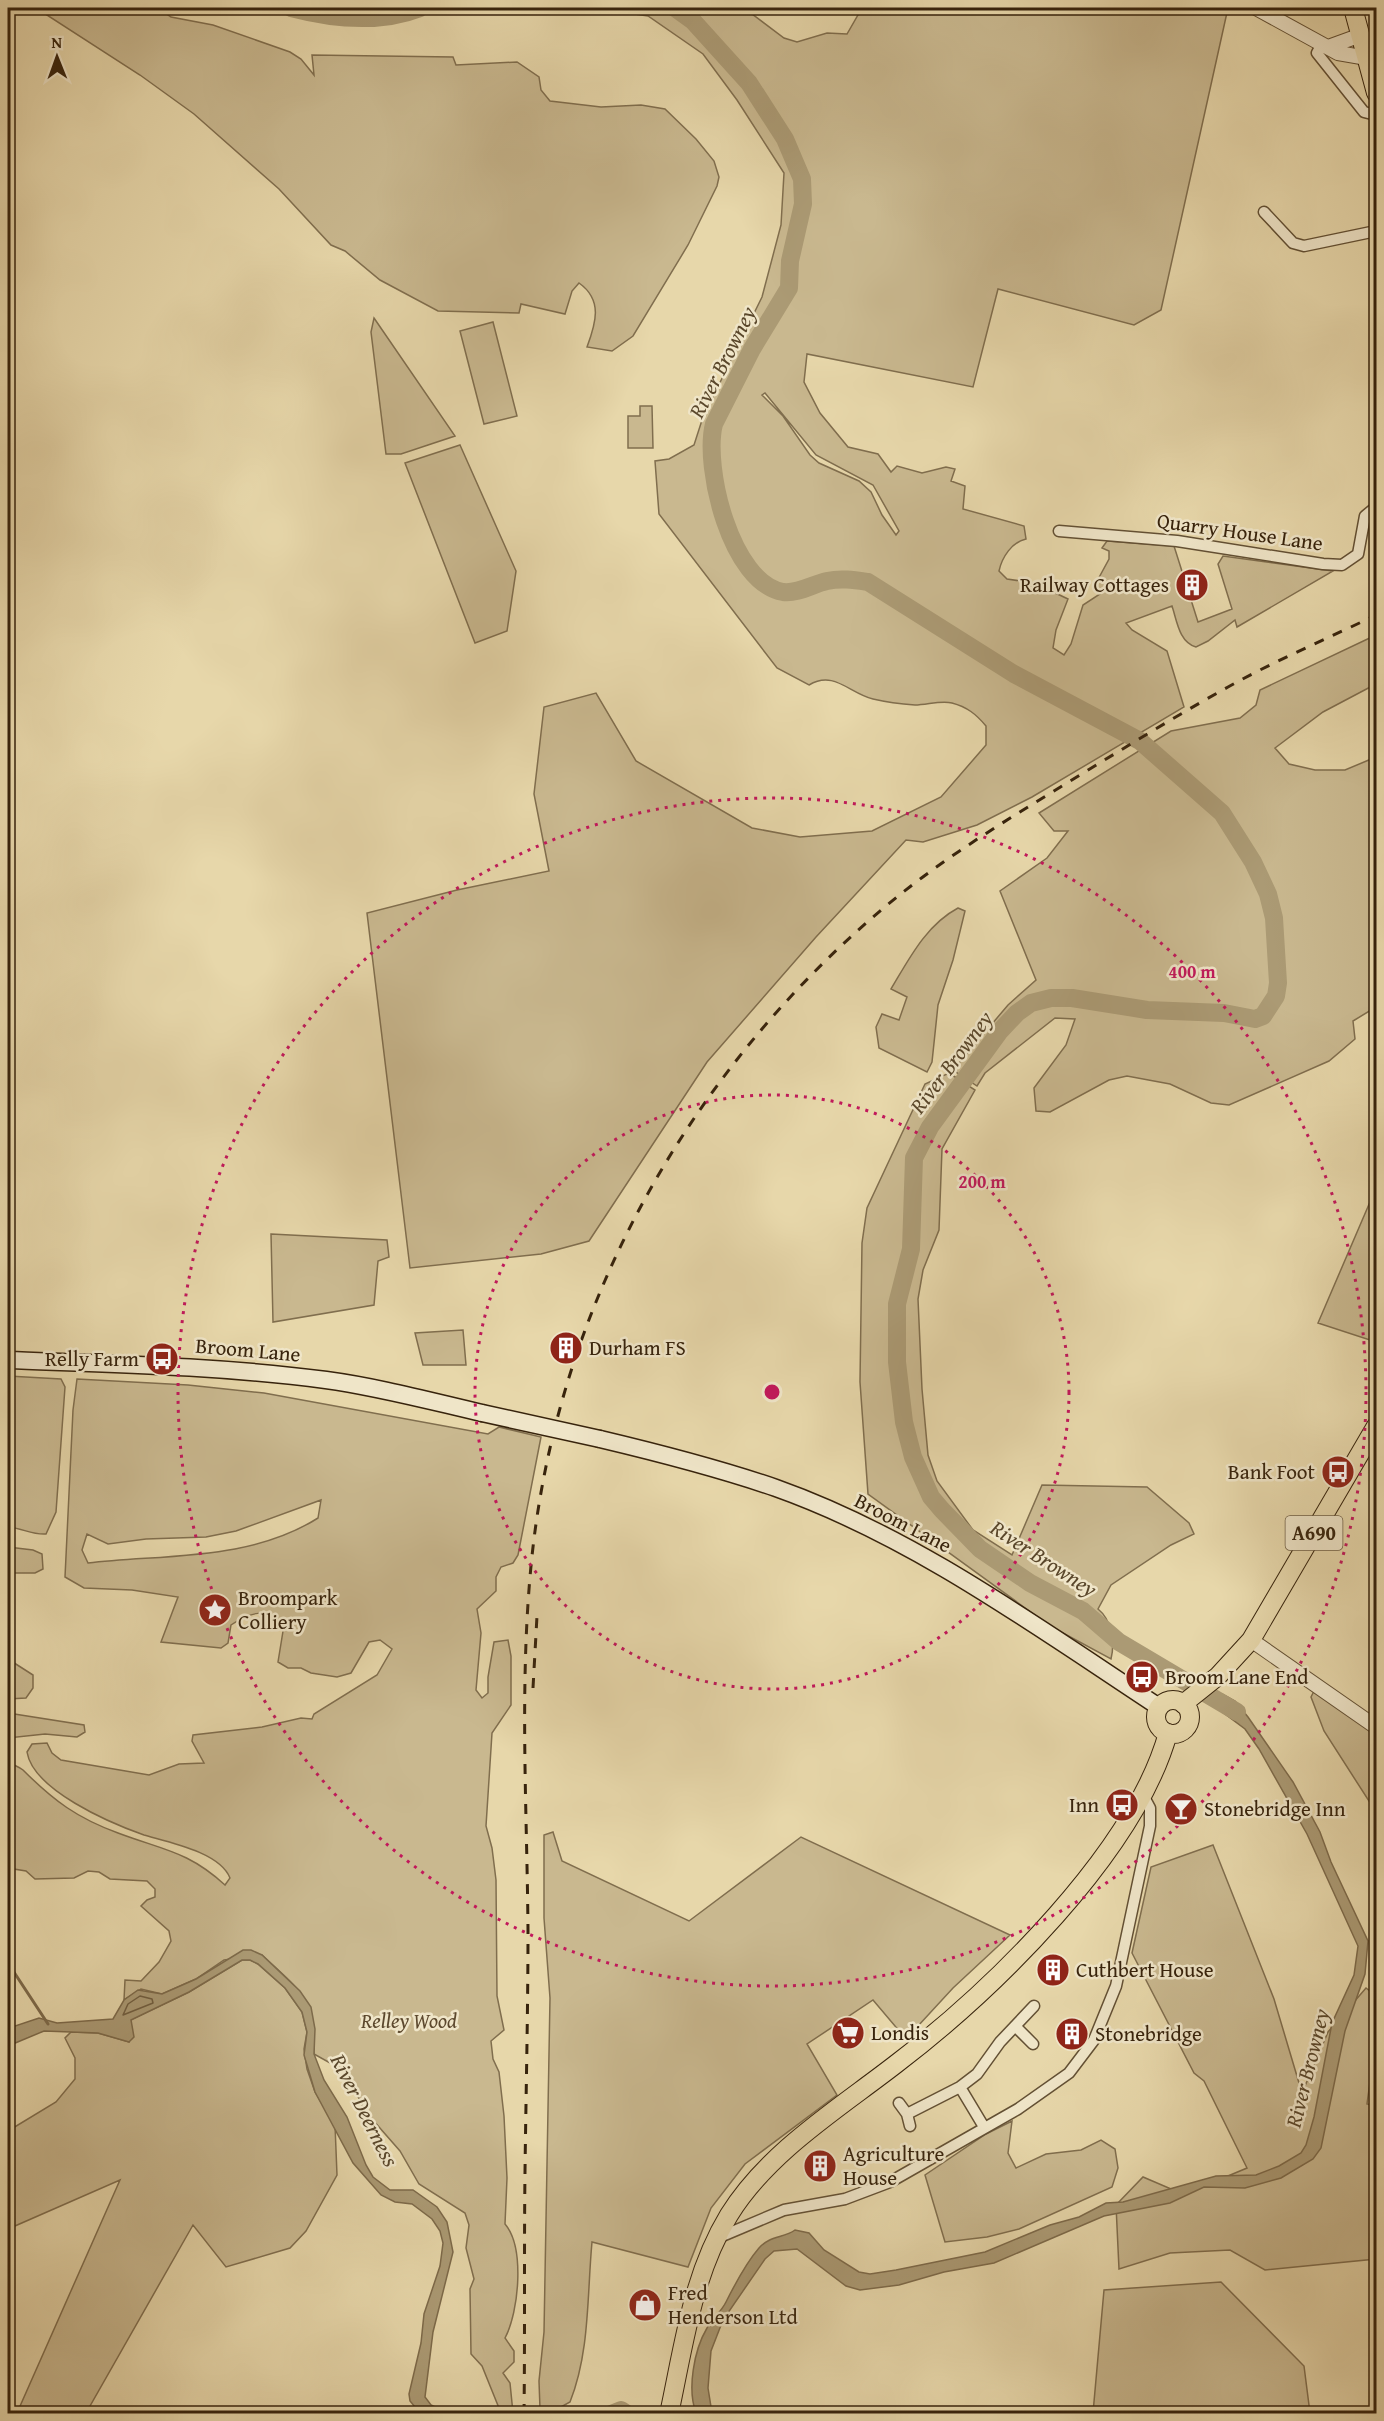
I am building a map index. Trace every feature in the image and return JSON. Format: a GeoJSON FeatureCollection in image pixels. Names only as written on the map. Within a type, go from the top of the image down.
{"type":"FeatureCollection","features":[{"type":"Feature","properties":{"kind":"main road"},"geometry":{"type":"LineString","coordinates":[[1353,8],[1377,93]]}},
{"type":"Feature","properties":{"kind":"main road","name":"Broom Lane"},"geometry":{"type":"LineString","coordinates":[[8,1360],[192,1367],[272,1374],[372,1388],[678,1458],[777,1489],[860,1525],[959,1578],[1159,1707]]}},
{"type":"Feature","properties":{"kind":"main road","name":"A690"},"geometry":{"type":"LineString","coordinates":[[1184,1704],[1218,1676],[1251,1640],[1377,1426]]}},
{"type":"Feature","properties":{"kind":"main road"},"geometry":{"type":"LineString","coordinates":[[1168,1700],[1184,1704],[1189,1717],[1186,1726],[1178,1732],[1168,1733],[1157,1722],[1159,1707],[1168,1700]]}},
{"type":"Feature","properties":{"kind":"main road"},"geometry":{"type":"LineString","coordinates":[[670,2408],[691,2306],[699,2279],[717,2238],[742,2197],[785,2152],[953,2019],[1029,1944],[1095,1866],[1143,1795],[1155,1771],[1168,1733]]}},
{"type":"Feature","properties":{"kind":"street"},"geometry":{"type":"LineString","coordinates":[[1256,8],[1325,45],[1352,57],[1367,58]]}},
{"type":"Feature","properties":{"kind":"street"},"geometry":{"type":"LineString","coordinates":[[1361,35],[1325,45],[1317,53],[1364,112],[1377,115]]}},
{"type":"Feature","properties":{"kind":"street"},"geometry":{"type":"LineString","coordinates":[[1264,212],[1293,243],[1304,246],[1377,231]]}},
{"type":"Feature","properties":{"kind":"street","name":"Quarry House Lane"},"geometry":{"type":"LineString","coordinates":[[1059,531],[1177,542],[1280,558],[1342,564],[1358,555],[1365,516],[1377,507]]}},
{"type":"Feature","properties":{"kind":"street"},"geometry":{"type":"LineString","coordinates":[[1251,1640],[1377,1727]]}},
{"type":"Feature","properties":{"kind":"street"},"geometry":{"type":"LineString","coordinates":[[717,2238],[784,2210],[866,2193],[1047,2091],[1069,2073],[1083,2058],[1104,2021],[1116,1986],[1150,1826],[1150,1808],[1143,1795]]}},
{"type":"Feature","properties":{"kind":"street"},"geometry":{"type":"LineString","coordinates":[[907,2114],[960,2087],[976,2074],[1034,2006]]}},
{"type":"Feature","properties":{"kind":"street"},"geometry":{"type":"LineString","coordinates":[[1016,2026],[1033,2044]]}},
{"type":"Feature","properties":{"kind":"street"},"geometry":{"type":"LineString","coordinates":[[960,2087],[984,2127]]}},
{"type":"Feature","properties":{"kind":"street"},"geometry":{"type":"LineString","coordinates":[[899,2103],[907,2114],[910,2126]]}},
{"type":"Feature","properties":{"kind":"green space"},"geometry":{"type":"Polygon","coordinates":[[[36,8],[158,8],[171,17],[213,25],[290,52],[301,59],[314,75],[312,55],[453,57],[456,65],[517,62],[539,77],[541,90],[550,101],[601,107],[641,105],[665,109],[696,139],[714,161],[719,177],[717,186],[688,245],[633,336],[612,351],[587,347],[595,321],[594,304],[587,290],[579,283],[572,291],[565,314],[521,304],[519,313],[438,311],[380,280],[345,251],[331,245],[279,189],[194,114],[140,75],[36,8]]]}},
{"type":"Feature","properties":{"kind":"green space"},"geometry":{"type":"Polygon","coordinates":[[[595,8],[744,8],[784,38],[797,42],[827,33],[847,34],[862,8],[1228,8],[1161,310],[1134,325],[998,289],[973,387],[807,354],[804,382],[820,413],[848,447],[878,454],[891,472],[897,466],[922,473],[946,467],[955,469],[951,481],[965,486],[963,509],[1024,526],[1026,539],[1016,543],[1008,551],[999,571],[1007,579],[1034,583],[1068,599],[1056,630],[1053,648],[1064,655],[1071,644],[1083,605],[1100,594],[1096,583],[1109,559],[1109,551],[1102,548],[1107,541],[1174,546],[1198,622],[1232,609],[1218,564],[1223,556],[1333,571],[1237,627],[1235,620],[1208,641],[1196,647],[1182,636],[1172,606],[1126,623],[1132,630],[1167,651],[1184,707],[1032,797],[977,825],[923,842],[906,840],[816,937],[707,1062],[589,1241],[541,1254],[410,1268],[367,913],[457,890],[549,871],[534,794],[544,707],[596,693],[636,761],[752,828],[800,837],[872,831],[941,797],[986,745],[986,726],[971,712],[952,703],[915,705],[878,700],[864,696],[834,681],[818,681],[809,685],[777,668],[659,514],[655,461],[669,459],[694,445],[703,417],[762,297],[781,225],[784,173],[737,100],[703,54],[648,16],[595,8]],[[765,393],[762,395],[783,416],[810,455],[819,463],[859,481],[871,492],[882,515],[896,535],[899,531],[873,485],[816,455],[765,393]]]}},
{"type":"Feature","properties":{"kind":"green space"},"geometry":{"type":"Polygon","coordinates":[[[374,318],[455,436],[401,454],[386,454],[371,332],[374,318]]]}},
{"type":"Feature","properties":{"kind":"green space"},"geometry":{"type":"Polygon","coordinates":[[[493,322],[517,416],[484,424],[460,331],[493,322]]]}},
{"type":"Feature","properties":{"kind":"green space"},"geometry":{"type":"Polygon","coordinates":[[[640,406],[652,406],[653,448],[628,448],[628,416],[640,416],[640,406]]]}},
{"type":"Feature","properties":{"kind":"green space"},"geometry":{"type":"Polygon","coordinates":[[[460,445],[516,571],[507,631],[475,643],[405,463],[460,445]]]}},
{"type":"Feature","properties":{"kind":"green space"},"geometry":{"type":"Polygon","coordinates":[[[1376,635],[1376,684],[1323,712],[1275,748],[1289,764],[1315,770],[1345,770],[1376,757],[1376,1007],[1353,1021],[1355,1039],[1329,1061],[1229,1105],[1211,1103],[1170,1084],[1127,1076],[1109,1080],[1050,1112],[1036,1111],[1034,1088],[1066,1045],[1075,1019],[1055,1018],[985,1073],[977,1086],[953,1070],[1008,1005],[1036,980],[1000,891],[1047,858],[1068,831],[1054,831],[1039,813],[1171,731],[1240,718],[1256,705],[1260,690],[1376,635]]]}},
{"type":"Feature","properties":{"kind":"green space"},"geometry":{"type":"Polygon","coordinates":[[[958,908],[965,911],[953,960],[938,1005],[932,1062],[927,1072],[879,1048],[876,1027],[882,1014],[899,1020],[907,997],[891,989],[927,933],[958,908]]]}},
{"type":"Feature","properties":{"kind":"green space"},"geometry":{"type":"Polygon","coordinates":[[[949,1073],[975,1090],[942,1149],[939,1230],[923,1270],[918,1299],[928,1455],[937,1481],[973,1530],[1012,1555],[1042,1485],[1147,1487],[1189,1523],[1194,1534],[1171,1545],[1111,1585],[1098,1609],[1106,1619],[1111,1632],[1113,1646],[1111,1659],[1050,1626],[868,1494],[860,1382],[862,1243],[867,1208],[925,1084],[949,1073]]]}},
{"type":"Feature","properties":{"kind":"green space"},"geometry":{"type":"Polygon","coordinates":[[[1376,1188],[1376,1342],[1318,1323],[1376,1188]]]}},
{"type":"Feature","properties":{"kind":"green space"},"geometry":{"type":"Polygon","coordinates":[[[271,1234],[387,1240],[389,1257],[378,1261],[374,1305],[273,1322],[271,1234]]]}},
{"type":"Feature","properties":{"kind":"green space"},"geometry":{"type":"Polygon","coordinates":[[[463,1330],[466,1365],[423,1365],[415,1333],[463,1330]]]}},
{"type":"Feature","properties":{"kind":"green space"},"geometry":{"type":"Polygon","coordinates":[[[8,1376],[61,1379],[65,1387],[56,1512],[46,1534],[8,1527],[8,1376]]]}},
{"type":"Feature","properties":{"kind":"green space","name":"Relley Wood"},"geometry":{"type":"Polygon","coordinates":[[[77,1379],[188,1385],[264,1393],[488,1434],[499,1427],[541,1437],[518,1555],[513,1563],[501,1567],[496,1577],[496,1591],[477,1609],[481,1633],[476,1690],[482,1698],[488,1693],[488,1677],[494,1642],[508,1640],[511,1656],[511,1705],[492,1733],[486,1826],[492,1848],[496,1880],[497,1996],[504,2030],[491,2041],[493,2059],[499,2072],[504,2116],[507,2178],[505,2224],[515,2248],[518,2280],[514,2312],[505,2338],[514,2351],[514,2362],[503,2373],[510,2383],[513,2413],[501,2413],[482,2366],[471,2354],[470,2289],[474,2279],[466,2248],[469,2225],[465,2213],[419,2184],[400,2151],[365,2111],[351,2082],[341,2069],[314,2054],[312,2020],[303,1997],[296,1987],[262,1955],[224,1960],[196,1979],[162,1994],[141,1989],[124,2000],[125,1980],[141,1981],[159,1962],[171,1941],[169,1931],[141,1906],[147,1900],[155,1897],[155,1889],[147,1881],[110,1879],[99,1872],[88,1871],[74,1878],[35,1879],[26,1871],[14,1869],[11,1854],[13,1816],[11,1809],[8,1808],[8,1761],[23,1770],[56,1800],[78,1815],[103,1827],[187,1858],[225,1885],[230,1878],[216,1861],[192,1849],[144,1835],[112,1822],[58,1792],[32,1766],[27,1752],[32,1744],[47,1743],[52,1753],[61,1760],[149,1775],[179,1764],[204,1763],[192,1741],[193,1735],[262,1727],[301,1718],[312,1719],[314,1714],[377,1675],[392,1649],[380,1640],[369,1642],[351,1673],[337,1677],[311,1673],[301,1668],[288,1668],[278,1662],[284,1625],[272,1615],[265,1613],[244,1617],[231,1625],[228,1643],[221,1648],[161,1642],[178,1597],[132,1590],[84,1588],[65,1577],[73,1410],[77,1379]],[[321,1500],[236,1531],[206,1537],[146,1539],[108,1544],[87,1534],[82,1550],[88,1563],[236,1549],[292,1532],[318,1518],[321,1500]]]}},
{"type":"Feature","properties":{"kind":"green space"},"geometry":{"type":"Polygon","coordinates":[[[8,1547],[33,1550],[42,1554],[43,1569],[35,1573],[8,1573],[8,1547]]]}},
{"type":"Feature","properties":{"kind":"green space"},"geometry":{"type":"Polygon","coordinates":[[[8,1659],[33,1675],[33,1688],[26,1698],[8,1699],[8,1659]]]}},
{"type":"Feature","properties":{"kind":"green space"},"geometry":{"type":"Polygon","coordinates":[[[1315,1689],[1376,1732],[1376,1812],[1324,1731],[1311,1697],[1315,1689]]]}},
{"type":"Feature","properties":{"kind":"green space"},"geometry":{"type":"Polygon","coordinates":[[[8,1713],[84,1725],[85,1732],[77,1737],[45,1734],[8,1738],[8,1713]]]}},
{"type":"Feature","properties":{"kind":"green space"},"geometry":{"type":"Polygon","coordinates":[[[553,1832],[562,1861],[689,1921],[801,1837],[1010,1935],[953,1988],[906,2039],[873,2000],[807,2044],[837,2095],[745,2164],[711,2208],[688,2267],[592,2242],[587,2323],[576,2383],[570,2402],[561,2407],[540,2409],[539,2381],[544,2332],[550,1998],[544,1918],[544,1835],[553,1832]]]}},
{"type":"Feature","properties":{"kind":"green space"},"geometry":{"type":"Polygon","coordinates":[[[1213,1845],[1274,1999],[1302,2093],[1328,2032],[1366,1988],[1376,1996],[1376,2038],[1367,2104],[1376,2106],[1376,2259],[1265,2270],[1230,2250],[1170,2253],[1119,2269],[1116,2205],[1143,2177],[1178,2192],[1216,2181],[1247,2168],[1204,2081],[1194,2073],[1132,1953],[1151,1867],[1213,1845]]]}},
{"type":"Feature","properties":{"kind":"green space"},"geometry":{"type":"Polygon","coordinates":[[[242,1960],[250,1960],[258,1964],[285,1988],[302,2012],[307,2032],[304,2049],[307,2069],[315,2092],[335,2125],[337,2175],[306,2231],[290,2248],[226,2267],[193,2225],[86,2413],[17,2413],[120,2180],[8,2229],[8,2131],[56,2102],[75,2079],[75,2058],[65,2038],[71,2032],[98,2033],[129,2042],[130,2020],[189,1992],[242,1960]]]}},
{"type":"Feature","properties":{"kind":"green space"},"geometry":{"type":"Polygon","coordinates":[[[1012,2121],[1008,2153],[1016,2168],[1046,2154],[1081,2150],[1101,2140],[1115,2149],[1118,2168],[1112,2187],[1019,2229],[987,2237],[945,2242],[925,2175],[986,2134],[1012,2121]]]}},
{"type":"Feature","properties":{"kind":"green space"},"geometry":{"type":"Polygon","coordinates":[[[1221,2282],[1304,2366],[1310,2413],[1093,2413],[1104,2290],[1221,2282]]]}},
{"type":"Feature","properties":{"kind":"water"},"geometry":{"type":"Polygon","coordinates":[[[1222,1694],[1235,1701],[1248,1717],[1293,1782],[1320,1832],[1331,1862],[1368,1941],[1365,1974],[1345,2031],[1321,2148],[1313,2159],[1281,2178],[1245,2188],[1204,2187],[1170,2203],[1104,2216],[994,2263],[944,2272],[899,2285],[860,2290],[846,2286],[797,2249],[774,2251],[765,2259],[723,2320],[711,2351],[708,2388],[712,2413],[696,2413],[692,2381],[695,2358],[702,2337],[724,2306],[750,2260],[763,2244],[772,2239],[795,2230],[809,2233],[824,2250],[859,2272],[870,2274],[896,2270],[985,2252],[1050,2225],[1079,2217],[1106,2203],[1123,2202],[1216,2176],[1256,2175],[1279,2166],[1301,2153],[1306,2145],[1314,2117],[1332,2023],[1354,1975],[1358,1946],[1307,1834],[1259,1749],[1245,1729],[1213,1705],[1222,1694]]]}},
{"type":"Feature","properties":{"kind":"water"},"geometry":{"type":"Polygon","coordinates":[[[243,1950],[251,1950],[262,1955],[300,1991],[311,2007],[315,2029],[314,2054],[324,2080],[347,2117],[373,2177],[390,2190],[413,2190],[437,2207],[447,2222],[453,2252],[433,2332],[425,2397],[431,2405],[448,2413],[420,2413],[410,2401],[409,2394],[421,2343],[424,2314],[440,2266],[443,2243],[440,2231],[432,2219],[412,2204],[395,2202],[381,2195],[353,2163],[315,2092],[304,2055],[307,2032],[302,2012],[285,1988],[258,1964],[250,1960],[242,1960],[189,1992],[131,2020],[134,2037],[129,2042],[98,2033],[44,2031],[8,2046],[9,2028],[39,2018],[57,2023],[113,2019],[124,2000],[138,1990],[162,1994],[196,1979],[243,1950]]]}},
{"type":"Feature","properties":{"kind":"waterway","name":"River Browney"},"geometry":{"type":"LineString","coordinates":[[291,8],[323,15],[356,18],[388,16],[420,8]]}},
{"type":"Feature","properties":{"kind":"waterway","name":"River Browney"},"geometry":{"type":"LineString","coordinates":[[675,8],[693,21],[749,83],[785,139],[802,179],[803,204],[790,261],[789,288],[752,349],[714,424],[713,467],[717,494],[735,546],[749,568],[765,584],[783,592],[794,592],[832,580],[868,582],[1014,674],[1140,741],[1222,813],[1253,862],[1268,894],[1274,918],[1278,983],[1276,996],[1263,1016],[1255,1019],[1224,1013],[1147,1010],[1072,998],[1051,998],[1031,1003],[1017,1013],[1000,1031],[930,1127],[914,1158],[911,1249],[897,1304],[897,1362],[904,1422],[913,1457],[931,1497],[980,1549],[1030,1583],[1083,1611],[1119,1642],[1237,1712]]}},
{"type":"Feature","properties":{"kind":"waterway"},"geometry":{"type":"LineString","coordinates":[[8,1963],[48,2024]]}},
{"type":"Feature","properties":{"kind":"waterway","name":"River Deerness"},"geometry":{"type":"LineString","coordinates":[[611,2414],[621,2410],[627,2414]]}},
{"type":"Feature","properties":{"kind":"railway"},"geometry":{"type":"LineString","coordinates":[[524,2414],[528,1930],[525,1696],[528,1603],[532,1556],[547,1462],[571,1370],[604,1282],[646,1197],[695,1116],[752,1041],[816,970],[886,906],[929,872],[974,841],[1208,698],[1246,677],[1376,615]]}},
{"type":"Feature","properties":{"kind":"railway"},"geometry":{"type":"LineString","coordinates":[[533,1688],[537,1616]]}},
{"type":"Feature","properties":{"kind":"place","name":"Railway Cottages"},"geometry":{"type":"Point","coordinates":[1192,585]}},
{"type":"Feature","properties":{"kind":"place","name":"Durham FS"},"geometry":{"type":"Point","coordinates":[566,1348]}},
{"type":"Feature","properties":{"kind":"place","name":"Relly Farm"},"geometry":{"type":"Point","coordinates":[162,1359]}},
{"type":"Feature","properties":{"kind":"place","name":"Bank Foot"},"geometry":{"type":"Point","coordinates":[1338,1472]}},
{"type":"Feature","properties":{"kind":"place","name":"Broompark Colliery"},"geometry":{"type":"Point","coordinates":[215,1610]}},
{"type":"Feature","properties":{"kind":"place","name":"Broom Lane End"},"geometry":{"type":"Point","coordinates":[1142,1677]}},
{"type":"Feature","properties":{"kind":"place","name":"Inn"},"geometry":{"type":"Point","coordinates":[1122,1805]}},
{"type":"Feature","properties":{"kind":"place","name":"Stonebridge Inn"},"geometry":{"type":"Point","coordinates":[1181,1809]}},
{"type":"Feature","properties":{"kind":"place","name":"Cuthbert House"},"geometry":{"type":"Point","coordinates":[1053,1970]}},
{"type":"Feature","properties":{"kind":"place","name":"Londis"},"geometry":{"type":"Point","coordinates":[848,2033]}},
{"type":"Feature","properties":{"kind":"place","name":"Stonebridge"},"geometry":{"type":"Point","coordinates":[1072,2034]}},
{"type":"Feature","properties":{"kind":"place","name":"Agriculture House"},"geometry":{"type":"Point","coordinates":[820,2166]}},
{"type":"Feature","properties":{"kind":"place","name":"Fred Henderson Ltd"},"geometry":{"type":"Point","coordinates":[645,2305]}}]}
